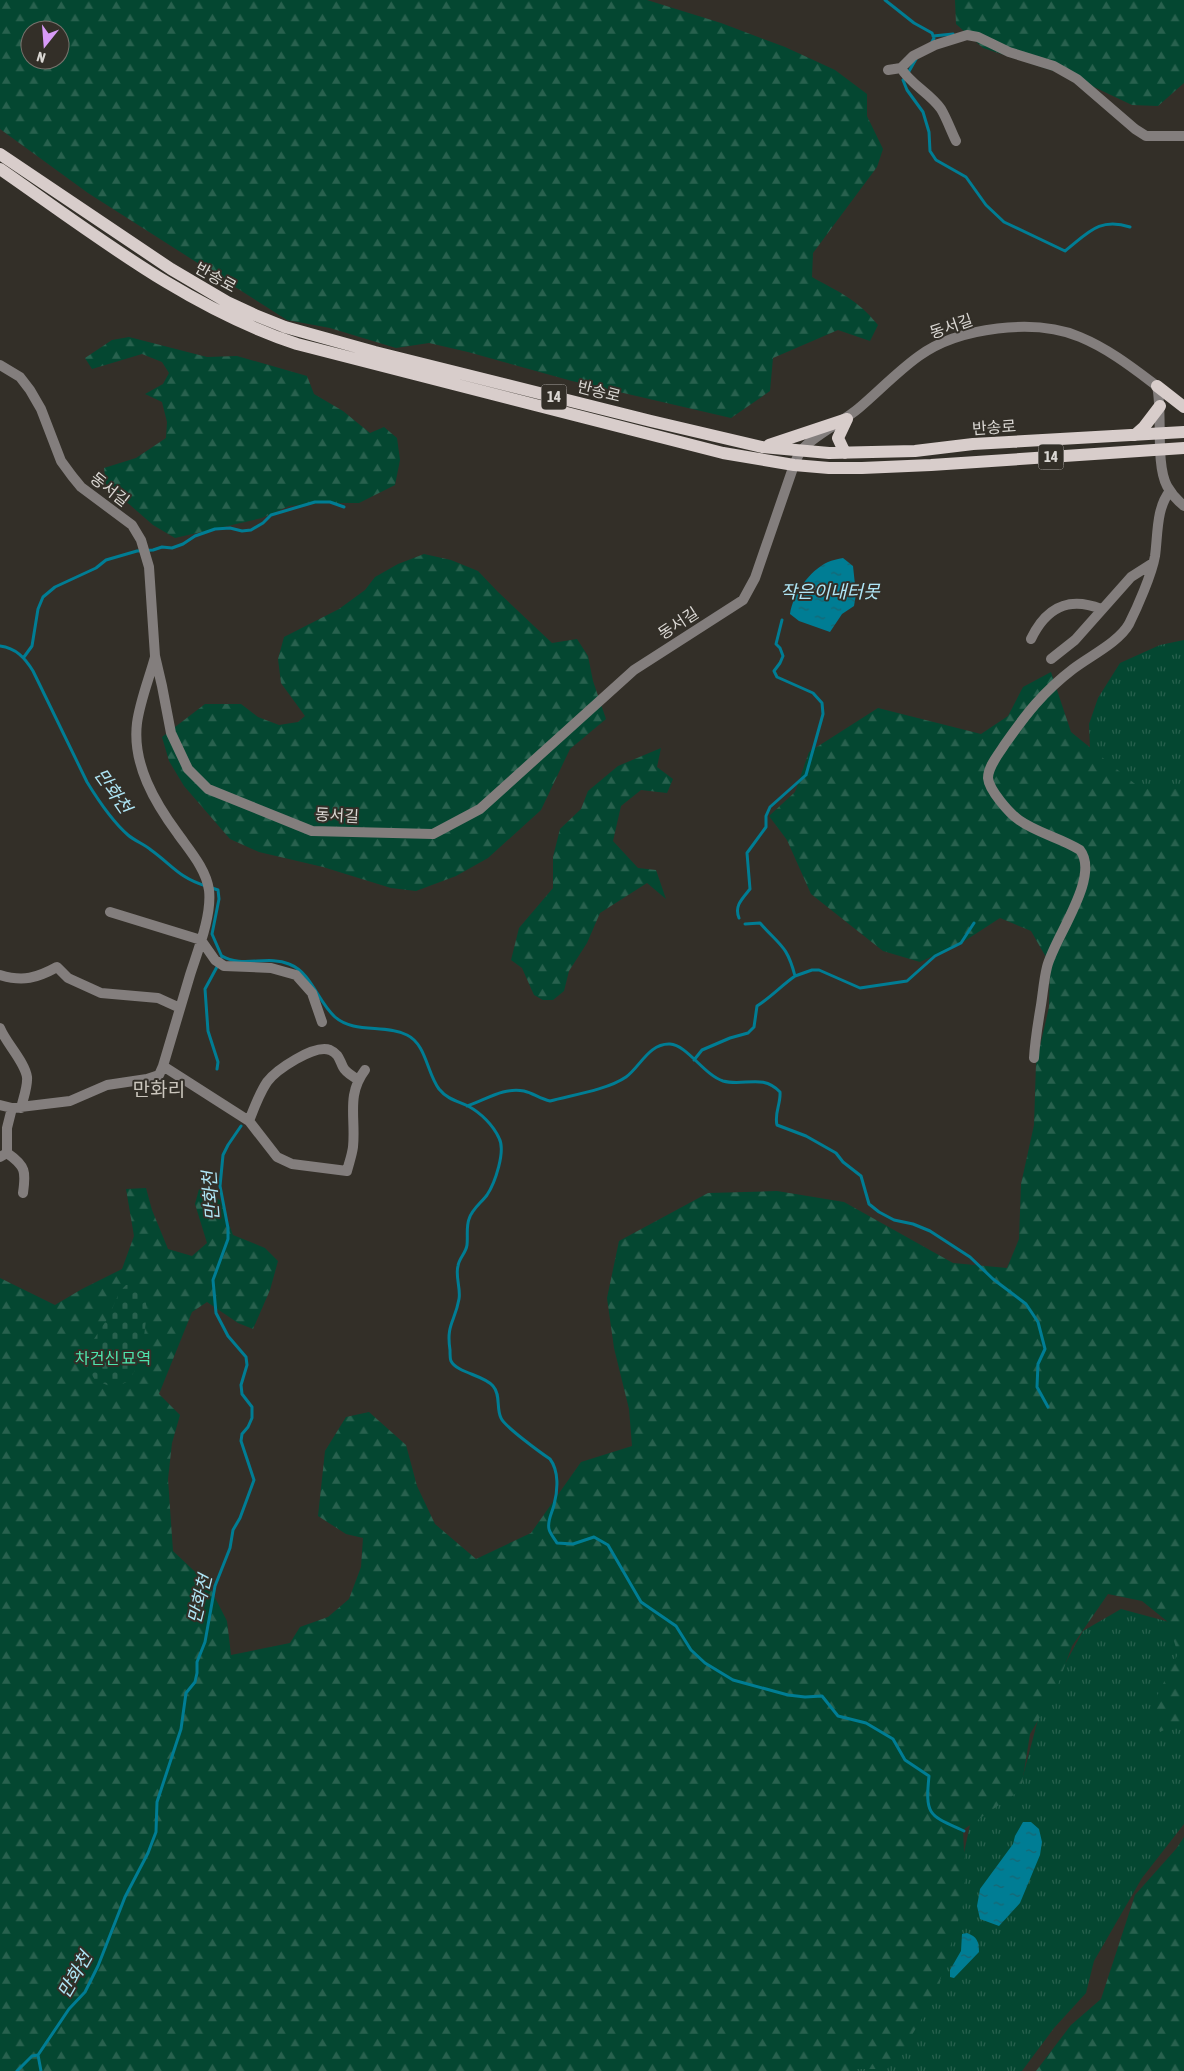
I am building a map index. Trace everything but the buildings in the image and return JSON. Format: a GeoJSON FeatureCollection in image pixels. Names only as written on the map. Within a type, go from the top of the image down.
{"type":"FeatureCollection","features":[{"type":"Feature","properties":{"kind":"main road","name":"반송로"},"geometry":{"type":"LineString","coordinates":[[0,154],[171,269],[227,302],[256,316],[285,327],[375,352],[762,447],[845,453],[915,451],[973,444],[1184,432]]}},
{"type":"Feature","properties":{"kind":"main road","name":"반송로"},"geometry":{"type":"LineString","coordinates":[[0,169],[173,286],[229,318],[260,332],[297,344],[723,453],[829,468],[930,465],[1184,448]]}},
{"type":"Feature","properties":{"kind":"main road"},"geometry":{"type":"LineString","coordinates":[[1157,386],[1184,407]]}},
{"type":"Feature","properties":{"kind":"main road"},"geometry":{"type":"LineString","coordinates":[[1135,436],[1160,406]]}},
{"type":"Feature","properties":{"kind":"main road"},"geometry":{"type":"LineString","coordinates":[[762,447],[847,419]]}},
{"type":"Feature","properties":{"kind":"main road"},"geometry":{"type":"LineString","coordinates":[[845,453],[838,438],[847,419]]}},
{"type":"Feature","properties":{"kind":"street"},"geometry":{"type":"LineString","coordinates":[[905,73],[913,56],[927,48],[967,36],[978,37],[1009,52],[1054,66],[1077,79],[1135,129],[1146,136],[1184,136]]}},
{"type":"Feature","properties":{"kind":"street"},"geometry":{"type":"LineString","coordinates":[[888,70],[905,73],[925,93],[941,110],[956,141]]}},
{"type":"Feature","properties":{"kind":"street","name":"동서길"},"geometry":{"type":"LineString","coordinates":[[0,365],[20,377],[30,390],[41,409],[62,461],[81,488],[132,525],[145,551],[150,567],[156,656],[171,732],[188,769],[208,789],[312,831],[433,834],[480,809],[634,670],[742,600],[755,578],[794,464],[801,451],[808,444],[847,419],[920,356],[935,346],[950,339],[996,329],[1034,328],[1055,330],[1080,337],[1112,353],[1157,386]]}},
{"type":"Feature","properties":{"kind":"street"},"geometry":{"type":"LineString","coordinates":[[1157,386],[1160,406],[1161,450],[1166,483],[1170,491],[1184,506]]}},
{"type":"Feature","properties":{"kind":"street"},"geometry":{"type":"LineString","coordinates":[[1034,1058],[1035,1034],[1046,968],[1051,954],[1072,916],[1086,871],[1085,855],[1069,843],[1019,820],[994,793],[988,780],[988,774],[995,758],[1038,699],[1068,673],[1117,636],[1128,625],[1153,563],[1162,508],[1165,498],[1170,491]]}},
{"type":"Feature","properties":{"kind":"street"},"geometry":{"type":"LineString","coordinates":[[1051,659],[1075,640],[1131,577],[1153,563]]}},
{"type":"Feature","properties":{"kind":"street"},"geometry":{"type":"LineString","coordinates":[[1032,639],[1045,616],[1059,607],[1091,605],[1101,609]]}},
{"type":"Feature","properties":{"kind":"street","name":"동서길"},"geometry":{"type":"LineString","coordinates":[[156,656],[140,709],[136,737],[144,774],[164,814],[199,865],[208,886],[210,901],[201,940],[163,1066]]}},
{"type":"Feature","properties":{"kind":"street"},"geometry":{"type":"LineString","coordinates":[[146,686],[152,684],[162,686]]}},
{"type":"Feature","properties":{"kind":"street"},"geometry":{"type":"LineString","coordinates":[[110,912],[201,940],[218,963],[229,967],[271,968],[296,975],[312,993],[322,1022]]}},
{"type":"Feature","properties":{"kind":"street"},"geometry":{"type":"LineString","coordinates":[[0,975],[23,980],[57,967],[68,978],[101,993],[158,998],[180,1008]]}},
{"type":"Feature","properties":{"kind":"street"},"geometry":{"type":"LineString","coordinates":[[0,1028],[27,1077],[7,1128],[4,1155],[20,1162],[26,1178],[23,1193]]}},
{"type":"Feature","properties":{"kind":"street"},"geometry":{"type":"LineString","coordinates":[[249,1121],[267,1082],[286,1066],[309,1052],[323,1049],[333,1051],[339,1056],[347,1072],[358,1080]]}},
{"type":"Feature","properties":{"kind":"street"},"geometry":{"type":"LineString","coordinates":[[0,1105],[16,1108],[70,1101],[107,1085],[147,1080],[159,1075],[163,1066],[249,1121],[277,1157],[292,1164],[306,1167],[347,1171],[353,1147],[353,1106],[358,1080],[365,1070]]}},
{"type":"Feature","properties":{"kind":"green space"},"geometry":{"type":"Polygon","coordinates":[[[0,0],[647,0],[721,23],[785,47],[835,70],[867,94],[867,116],[883,149],[877,167],[813,253],[812,277],[855,302],[878,325],[870,341],[838,330],[773,358],[770,391],[731,418],[572,381],[429,343],[396,348],[330,328],[287,320],[88,193],[0,129],[0,0]]]}},
{"type":"Feature","properties":{"kind":"green space"},"geometry":{"type":"Polygon","coordinates":[[[955,0],[1184,0],[1184,83],[1158,106],[1132,105],[1075,78],[983,48],[956,24],[955,0]]]}},
{"type":"Feature","properties":{"kind":"green space"},"geometry":{"type":"Polygon","coordinates":[[[129,337],[207,357],[237,356],[307,376],[314,394],[343,411],[370,433],[384,427],[397,438],[400,460],[395,485],[359,503],[289,506],[262,518],[175,538],[153,525],[106,484],[104,468],[136,458],[166,438],[167,422],[162,402],[145,394],[163,384],[169,373],[162,362],[142,354],[92,369],[85,358],[112,340],[129,337]]]}},
{"type":"Feature","properties":{"kind":"green space"},"geometry":{"type":"Polygon","coordinates":[[[424,554],[451,560],[478,571],[552,643],[577,639],[588,656],[593,681],[606,719],[570,749],[541,810],[488,858],[456,876],[416,891],[391,888],[323,867],[259,852],[230,839],[184,786],[169,761],[162,737],[205,704],[241,704],[258,717],[279,725],[298,722],[305,716],[281,683],[278,659],[284,637],[339,609],[365,590],[375,577],[398,564],[424,554]]]}},
{"type":"Feature","properties":{"kind":"green space"},"geometry":{"type":"Polygon","coordinates":[[[1184,640],[1184,796],[1132,795],[1091,774],[1089,724],[1098,698],[1120,663],[1160,645],[1184,640]]]}},
{"type":"Feature","properties":{"kind":"green space"},"geometry":{"type":"Polygon","coordinates":[[[1051,672],[1071,732],[1140,788],[1184,789],[1184,1720],[1160,1732],[1152,1706],[1178,1654],[1168,1622],[1142,1601],[1108,1594],[1072,1646],[1056,1690],[1030,1734],[1021,1790],[963,1830],[966,1895],[935,1997],[904,2048],[887,2069],[855,2069],[851,2071],[0,2071],[0,1278],[55,1305],[122,1269],[134,1236],[126,1189],[146,1188],[152,1210],[168,1249],[192,1256],[207,1243],[195,1204],[199,1189],[220,1200],[233,1235],[265,1248],[278,1261],[270,1290],[253,1329],[238,1323],[207,1302],[192,1312],[159,1394],[180,1415],[172,1443],[168,1479],[173,1551],[208,1584],[227,1621],[231,1655],[290,1643],[300,1627],[328,1617],[349,1599],[361,1567],[363,1538],[346,1534],[318,1516],[325,1451],[346,1417],[369,1412],[406,1445],[417,1486],[435,1524],[476,1559],[531,1533],[581,1462],[632,1446],[629,1409],[614,1348],[607,1298],[619,1241],[708,1193],[777,1191],[844,1202],[953,1263],[1007,1268],[1019,1239],[1021,1184],[1034,1125],[1036,1064],[1049,1007],[1050,964],[1031,931],[1000,918],[963,942],[920,962],[883,951],[811,894],[787,840],[769,816],[795,792],[809,752],[878,708],[981,734],[1008,716],[1023,687],[1051,672]]]}},
{"type":"Feature","properties":{"kind":"green space"},"geometry":{"type":"Polygon","coordinates":[[[661,748],[657,767],[673,779],[667,793],[641,790],[621,806],[613,841],[638,868],[656,870],[666,899],[647,883],[600,913],[587,943],[569,971],[564,991],[553,1000],[543,1000],[534,995],[522,968],[511,960],[519,928],[553,888],[553,857],[560,829],[581,809],[588,791],[618,766],[661,748]]]}},
{"type":"Feature","properties":{"kind":"green space","name":"차건신 묘역"},"geometry":{"type":"Polygon","coordinates":[[[126,1285],[134,1285],[144,1290],[147,1311],[144,1337],[135,1370],[128,1382],[112,1387],[95,1380],[86,1365],[92,1342],[108,1318],[120,1291],[126,1285]]]}},
{"type":"Feature","properties":{"kind":"green space"},"geometry":{"type":"Polygon","coordinates":[[[1121,1609],[1184,1626],[1184,1824],[1142,1878],[1094,1961],[1086,1993],[1054,2028],[1022,2071],[828,2071],[938,1972],[970,1825],[1023,1776],[1041,1708],[1083,1631],[1121,1609]]]}},
{"type":"Feature","properties":{"kind":"green space"},"geometry":{"type":"Polygon","coordinates":[[[1184,1837],[1184,2071],[1036,2071],[1071,2025],[1101,1999],[1135,1895],[1176,1849],[1184,1837]]]}},
{"type":"Feature","properties":{"kind":"water","name":"작은이내터못"},"geometry":{"type":"Polygon","coordinates":[[[843,558],[853,566],[856,594],[854,606],[842,614],[830,632],[799,621],[790,614],[798,591],[808,577],[828,562],[843,558]]]}},
{"type":"Feature","properties":{"kind":"water"},"geometry":{"type":"Polygon","coordinates":[[[1023,1822],[1031,1822],[1039,1829],[1042,1842],[1040,1855],[1020,1903],[999,1926],[980,1919],[977,1906],[980,1889],[1013,1844],[1023,1822]]]}},
{"type":"Feature","properties":{"kind":"water"},"geometry":{"type":"Polygon","coordinates":[[[967,1933],[977,1940],[979,1952],[954,1978],[950,1977],[950,1970],[961,1951],[962,1934],[967,1933]]]}},
{"type":"Feature","properties":{"kind":"waterway"},"geometry":{"type":"LineString","coordinates":[[885,0],[914,23],[932,33],[934,38],[931,44]]}},
{"type":"Feature","properties":{"kind":"waterway"},"geometry":{"type":"LineString","coordinates":[[933,36],[953,34]]}},
{"type":"Feature","properties":{"kind":"waterway"},"geometry":{"type":"LineString","coordinates":[[908,73],[916,59]]}},
{"type":"Feature","properties":{"kind":"waterway"},"geometry":{"type":"LineString","coordinates":[[905,78],[903,80],[907,90],[923,112],[929,132],[930,151],[936,160],[966,177],[986,205],[1004,222],[1065,251],[1094,228],[1102,225],[1119,224],[1130,227]]}},
{"type":"Feature","properties":{"kind":"waterway"},"geometry":{"type":"LineString","coordinates":[[24,657],[32,646],[38,609],[43,597],[55,587],[96,568],[106,560],[137,551],[153,550],[162,547],[172,548],[183,544],[195,536],[215,529],[251,530],[263,523],[271,515],[315,502],[330,502],[344,507]]}},
{"type":"Feature","properties":{"kind":"waterway"},"geometry":{"type":"LineString","coordinates":[[739,918],[738,906],[750,889],[747,853],[766,827],[766,816],[770,807],[806,775],[823,714],[822,703],[813,693],[777,677],[774,671],[783,656],[776,644],[782,620]]}},
{"type":"Feature","properties":{"kind":"waterway","name":"만화천"},"geometry":{"type":"LineString","coordinates":[[0,646],[15,651],[30,666],[87,782],[116,823],[128,835],[182,875],[206,886]]}},
{"type":"Feature","properties":{"kind":"waterway","name":"만화천"},"geometry":{"type":"LineString","coordinates":[[212,888],[218,890],[219,899],[212,934],[222,957]]}},
{"type":"Feature","properties":{"kind":"waterway"},"geometry":{"type":"LineString","coordinates":[[694,1060],[702,1050],[730,1038],[748,1033],[754,1027],[757,1006],[795,976],[786,952],[760,923],[745,924]]}},
{"type":"Feature","properties":{"kind":"waterway"},"geometry":{"type":"LineString","coordinates":[[795,976],[812,970],[819,970],[860,988],[907,981],[935,956],[961,943],[974,923]]}},
{"type":"Feature","properties":{"kind":"waterway"},"geometry":{"type":"LineString","coordinates":[[222,956],[238,961],[272,961],[289,964],[303,974],[323,1003],[335,1017],[343,1022],[360,1027],[389,1030],[407,1035],[418,1045],[439,1089],[449,1097],[477,1112],[490,1124],[499,1138],[501,1144],[499,1167],[487,1195],[470,1215],[466,1248],[458,1266],[459,1295],[449,1334],[450,1359],[454,1365],[489,1382],[493,1386],[497,1393],[500,1414],[504,1422],[550,1459],[553,1464],[557,1487],[549,1526],[550,1533],[557,1543],[573,1544],[594,1537],[608,1545],[641,1602],[676,1626],[691,1650],[705,1663],[733,1680],[788,1695],[822,1696],[838,1716],[866,1723],[893,1739],[905,1760],[929,1776],[928,1799],[932,1812],[936,1817],[964,1831]]}},
{"type":"Feature","properties":{"kind":"waterway","name":"만화천"},"geometry":{"type":"LineString","coordinates":[[217,1069],[218,1062],[208,1031],[205,989],[218,965]]}},
{"type":"Feature","properties":{"kind":"waterway"},"geometry":{"type":"LineString","coordinates":[[467,1106],[502,1092],[516,1090],[524,1091],[550,1101],[599,1089],[626,1077],[656,1047],[670,1044],[683,1049],[709,1073],[723,1081],[738,1083],[760,1082],[773,1086],[780,1092],[776,1116],[777,1125],[806,1136],[836,1153],[843,1162],[861,1176],[869,1204],[879,1212],[894,1220],[913,1224],[930,1231],[970,1257],[993,1279],[1026,1304],[1038,1322],[1045,1349],[1038,1364],[1037,1387],[1048,1407]]}},
{"type":"Feature","properties":{"kind":"waterway","name":"만화천"},"geometry":{"type":"LineString","coordinates":[[41,2071],[38,2055],[69,2009],[85,1992],[98,1966],[125,1897],[148,1853],[156,1832],[157,1802],[181,1729],[186,1693],[195,1682],[197,1662],[205,1642],[215,1586],[230,1548],[233,1530],[240,1518],[254,1480],[241,1441],[242,1434],[252,1418],[252,1407],[242,1394],[241,1385],[247,1365],[246,1357],[228,1336],[216,1313],[213,1280],[228,1239],[228,1228],[220,1186],[223,1155],[241,1126]]}},
{"type":"Feature","properties":{"kind":"waterway"},"geometry":{"type":"LineString","coordinates":[[17,2071],[32,2056],[38,2055]]}},
{"type":"Feature","properties":{"kind":"district","name":"만화리"},"geometry":{"type":"Point","coordinates":[159,1089]}}]}
